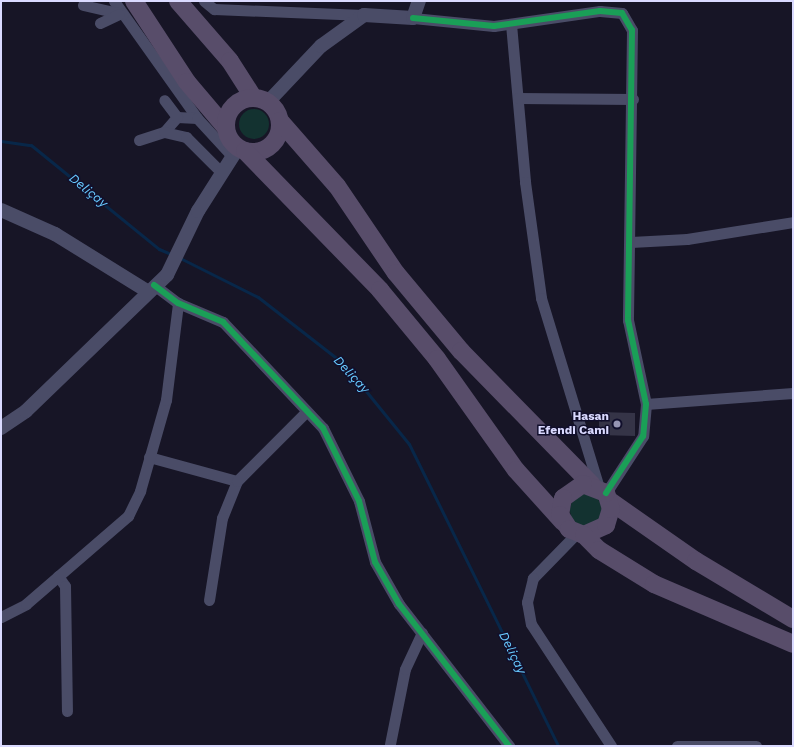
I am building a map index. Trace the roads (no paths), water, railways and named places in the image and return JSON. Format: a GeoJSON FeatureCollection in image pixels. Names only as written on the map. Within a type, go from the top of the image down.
{"type":"FeatureCollection","features":[{"type":"Feature","properties":{"kind":"highway"},"geometry":{"type":"LineString","coordinates":[[178,1],[230,61],[261,100],[337,186],[396,273],[460,351],[601,492],[696,561],[793,618]]}},
{"type":"Feature","properties":{"kind":"highway"},"geometry":{"type":"LineString","coordinates":[[125,10],[226,128],[238,152],[380,290],[437,359],[516,470],[574,530],[599,550],[654,584],[793,644]]}},
{"type":"Feature","properties":{"kind":"highway"},"geometry":{"type":"LineString","coordinates":[[226,128],[233,107],[261,100]]}},
{"type":"Feature","properties":{"kind":"highway"},"geometry":{"type":"LineString","coordinates":[[238,152],[260,151],[274,143],[280,121]]}},
{"type":"Feature","properties":{"kind":"highway"},"geometry":{"type":"LineString","coordinates":[[575,486],[601,492],[606,525],[592,534],[574,530],[560,506],[565,494],[575,486]]}},
{"type":"Feature","properties":{"kind":"street"},"geometry":{"type":"LineString","coordinates":[[1,428],[26,411],[150,288],[167,275],[189,229],[222,173],[238,152],[197,118],[125,10],[114,1]]}},
{"type":"Feature","properties":{"kind":"street"},"geometry":{"type":"LineString","coordinates":[[204,1],[214,9],[364,15],[494,26],[600,10],[622,13],[632,30],[633,99],[631,242],[628,320],[646,404],[643,436],[601,492]]}},
{"type":"Feature","properties":{"kind":"street"},"geometry":{"type":"LineString","coordinates":[[413,18],[419,1]]}},
{"type":"Feature","properties":{"kind":"street"},"geometry":{"type":"LineString","coordinates":[[83,5],[125,10]]}},
{"type":"Feature","properties":{"kind":"street"},"geometry":{"type":"LineString","coordinates":[[100,23],[125,10]]}},
{"type":"Feature","properties":{"kind":"street"},"geometry":{"type":"LineString","coordinates":[[261,100],[321,46],[364,15]]}},
{"type":"Feature","properties":{"kind":"street"},"geometry":{"type":"LineString","coordinates":[[511,24],[541,298],[601,492]]}},
{"type":"Feature","properties":{"kind":"street"},"geometry":{"type":"LineString","coordinates":[[518,98],[633,99]]}},
{"type":"Feature","properties":{"kind":"street"},"geometry":{"type":"LineString","coordinates":[[164,100],[177,117],[197,118]]}},
{"type":"Feature","properties":{"kind":"street"},"geometry":{"type":"LineString","coordinates":[[164,132],[177,117]]}},
{"type":"Feature","properties":{"kind":"street"},"geometry":{"type":"LineString","coordinates":[[139,140],[164,132],[186,137],[222,173]]}},
{"type":"Feature","properties":{"kind":"street"},"geometry":{"type":"LineString","coordinates":[[1,210],[55,234],[178,303],[223,322],[322,428],[359,501],[374,562],[399,604],[509,746]]}},
{"type":"Feature","properties":{"kind":"street"},"geometry":{"type":"LineString","coordinates":[[631,242],[687,239],[793,222]]}},
{"type":"Feature","properties":{"kind":"street"},"geometry":{"type":"LineString","coordinates":[[1,617],[26,604],[128,516],[140,491],[174,355],[178,303]]}},
{"type":"Feature","properties":{"kind":"street"},"geometry":{"type":"LineString","coordinates":[[646,404],[793,393]]}},
{"type":"Feature","properties":{"kind":"street"},"geometry":{"type":"LineString","coordinates":[[209,600],[222,518],[237,481],[306,412]]}},
{"type":"Feature","properties":{"kind":"street"},"geometry":{"type":"LineString","coordinates":[[149,457],[237,481]]}},
{"type":"Feature","properties":{"kind":"street"},"geometry":{"type":"LineString","coordinates":[[574,530],[533,578],[527,602],[531,624],[611,746]]}},
{"type":"Feature","properties":{"kind":"street"},"geometry":{"type":"LineString","coordinates":[[58,576],[65,586],[68,711]]}},
{"type":"Feature","properties":{"kind":"street"},"geometry":{"type":"LineString","coordinates":[[390,744],[405,669],[422,633]]}},
{"type":"Feature","properties":{"kind":"street"},"geometry":{"type":"LineString","coordinates":[[677,746],[756,746]]}},
{"type":"Feature","properties":{"kind":"waterway","name":"Deliçay"},"geometry":{"type":"LineString","coordinates":[[1,141],[31,145],[159,249],[173,255]]}},
{"type":"Feature","properties":{"kind":"waterway","name":"Deliçay"},"geometry":{"type":"LineString","coordinates":[[180,258],[258,297],[344,364],[409,444],[558,746]]}},
{"type":"Feature","properties":{"kind":"place","name":"Hasan Efendi Cami"},"geometry":{"type":"Point","coordinates":[617,424]}}]}
